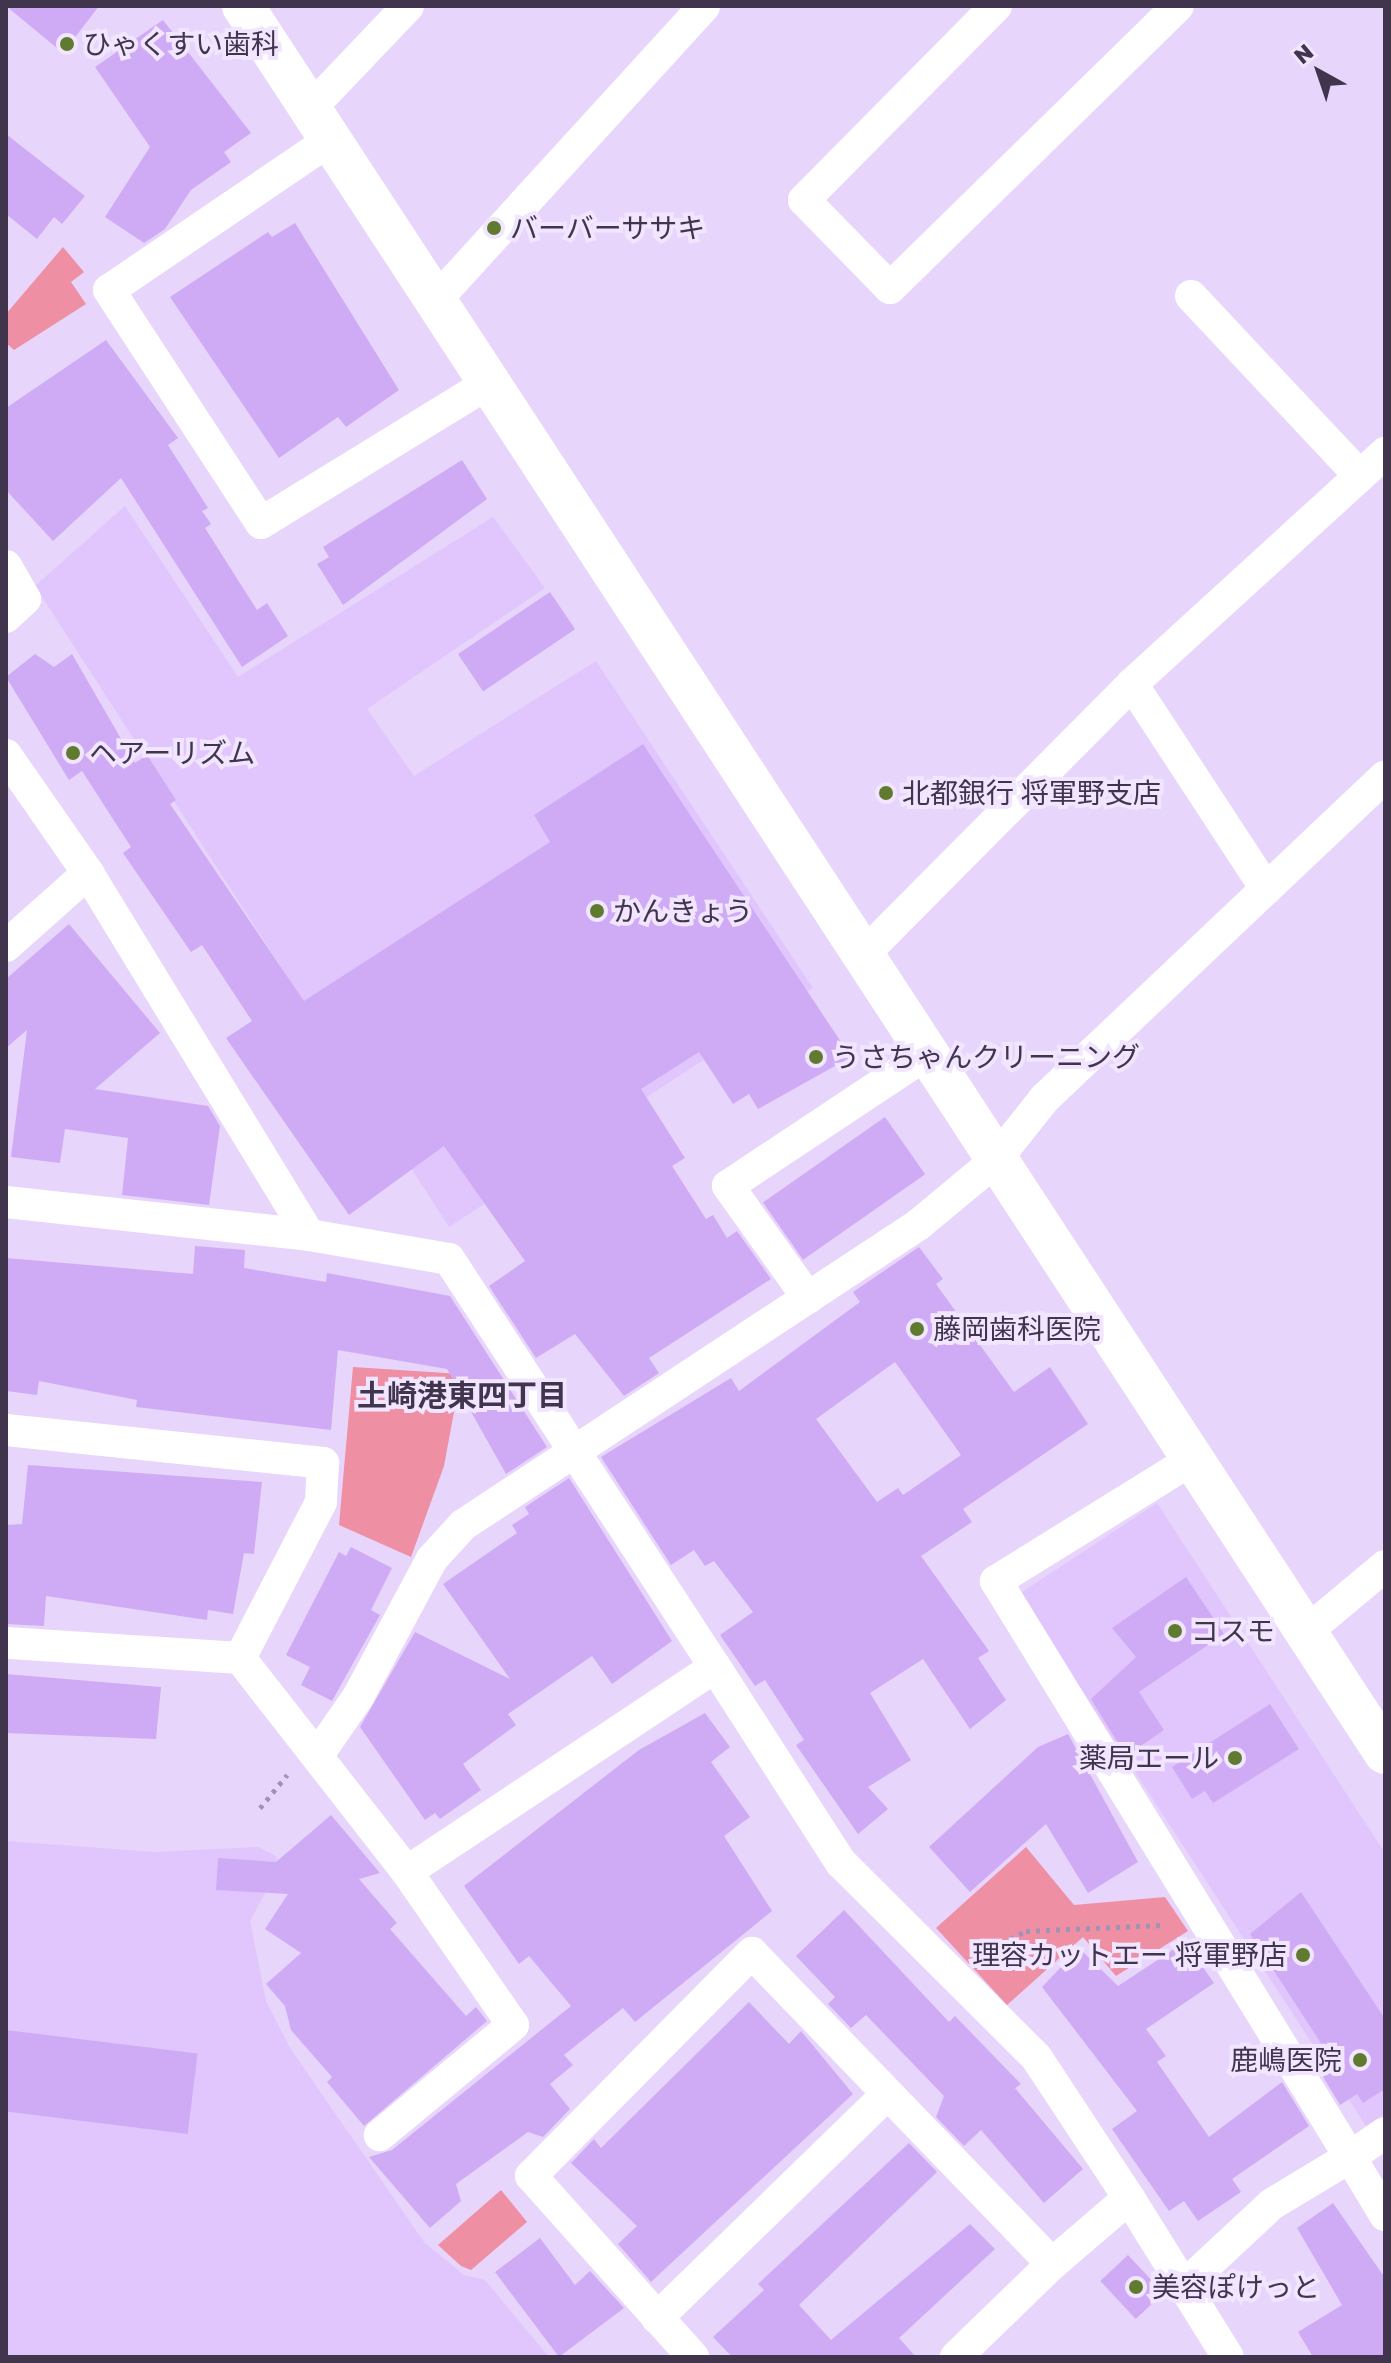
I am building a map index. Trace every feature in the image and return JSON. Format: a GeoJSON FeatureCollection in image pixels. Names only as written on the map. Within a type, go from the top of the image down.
{"type":"FeatureCollection","features":[{"type":"Feature","properties":{"kind":"street"},"geometry":{"type":"LineString","coordinates":[[243,6],[928,1053],[995,1161],[1385,1753]]}},
{"type":"Feature","properties":{"kind":"street"},"geometry":{"type":"LineString","coordinates":[[408,6],[320,124],[109,290],[261,523],[489,383]]}},
{"type":"Feature","properties":{"kind":"street"},"geometry":{"type":"LineString","coordinates":[[435,301],[704,6]]}},
{"type":"Feature","properties":{"kind":"street"},"geometry":{"type":"LineString","coordinates":[[996,6],[804,200],[890,288],[1178,6]]}},
{"type":"Feature","properties":{"kind":"street"},"geometry":{"type":"LineString","coordinates":[[1191,296],[1360,476]]}},
{"type":"Feature","properties":{"kind":"street"},"geometry":{"type":"LineString","coordinates":[[863,955],[1132,684],[1385,453]]}},
{"type":"Feature","properties":{"kind":"street"},"geometry":{"type":"LineString","coordinates":[[6,566],[25,599],[6,617]]}},
{"type":"Feature","properties":{"kind":"street"},"geometry":{"type":"LineString","coordinates":[[1132,684],[1266,889]]}},
{"type":"Feature","properties":{"kind":"street"},"geometry":{"type":"LineString","coordinates":[[6,755],[88,873],[309,1235]]}},
{"type":"Feature","properties":{"kind":"street"},"geometry":{"type":"LineString","coordinates":[[317,1756],[373,1672],[432,1559],[463,1525],[918,1225],[995,1161],[1045,1098],[1385,776]]}},
{"type":"Feature","properties":{"kind":"street"},"geometry":{"type":"LineString","coordinates":[[6,946],[88,873]]}},
{"type":"Feature","properties":{"kind":"street"},"geometry":{"type":"LineString","coordinates":[[808,1298],[728,1186],[928,1053]]}},
{"type":"Feature","properties":{"kind":"street"},"geometry":{"type":"LineString","coordinates":[[6,1202],[309,1235],[449,1259],[578,1448],[841,1863],[1036,2057],[1228,2357]]}},
{"type":"Feature","properties":{"kind":"street"},"geometry":{"type":"LineString","coordinates":[[6,1430],[323,1463],[321,1502],[240,1658]]}},
{"type":"Feature","properties":{"kind":"street"},"geometry":{"type":"LineString","coordinates":[[1193,1459],[996,1581],[1385,2215]]}},
{"type":"Feature","properties":{"kind":"street"},"geometry":{"type":"LineString","coordinates":[[1306,1632],[1385,1566]]}},
{"type":"Feature","properties":{"kind":"street"},"geometry":{"type":"LineString","coordinates":[[6,1643],[240,1658],[407,1872],[513,2025],[380,2135]]}},
{"type":"Feature","properties":{"kind":"street"},"geometry":{"type":"LineString","coordinates":[[407,1872],[715,1667]]}},
{"type":"Feature","properties":{"kind":"street"},"geometry":{"type":"LineString","coordinates":[[693,2357],[531,2176],[752,1953],[1052,2264]]}},
{"type":"Feature","properties":{"kind":"street"},"geometry":{"type":"LineString","coordinates":[[657,2318],[887,2094]]}},
{"type":"Feature","properties":{"kind":"street"},"geometry":{"type":"LineString","coordinates":[[1184,2286],[1272,2204],[1385,2133]]}},
{"type":"Feature","properties":{"kind":"street"},"geometry":{"type":"LineString","coordinates":[[956,2357],[1052,2264],[1129,2198]]}},
{"type":"Feature","properties":{"kind":"path"},"geometry":{"type":"LineString","coordinates":[[954,1975],[993,1944],[1026,1931],[1166,1925],[1198,1910]]}},
{"type":"Feature","properties":{"kind":"shaded area"},"geometry":{"type":"Polygon","coordinates":[[[63,247],[84,272],[71,282],[86,304],[14,350],[6,343],[6,314],[63,247]]]}},
{"type":"Feature","properties":{"kind":"shaded area"},"geometry":{"type":"Polygon","coordinates":[[[125,506],[238,677],[493,517],[545,588],[367,709],[414,776],[596,661],[813,988],[449,1227],[35,586],[125,506]]]}},
{"type":"Feature","properties":{"kind":"shaded area"},"geometry":{"type":"Polygon","coordinates":[[[353,1367],[461,1374],[444,1466],[411,1557],[339,1525],[353,1367]]]}},
{"type":"Feature","properties":{"kind":"shaded area"},"geometry":{"type":"Polygon","coordinates":[[[1157,1503],[1385,1853],[1385,2114],[1366,2126],[1019,1594],[1157,1503]]]}},
{"type":"Feature","properties":{"kind":"shaded area"},"geometry":{"type":"Polygon","coordinates":[[[6,1841],[155,1852],[258,1847],[276,1856],[279,1867],[250,1921],[266,2001],[290,2048],[424,2242],[464,2275],[485,2280],[549,2357],[6,2357],[6,1841]]]}},
{"type":"Feature","properties":{"kind":"shaded area"},"geometry":{"type":"Polygon","coordinates":[[[1026,1847],[1074,1905],[1165,1897],[1188,1931],[1116,1976],[1083,1937],[1007,2005],[936,1928],[1026,1847]]]}},
{"type":"Feature","properties":{"kind":"shaded area"},"geometry":{"type":"Polygon","coordinates":[[[501,2190],[527,2222],[471,2270],[461,2266],[438,2245],[501,2190]]]}},
{"type":"Feature","properties":{"kind":"building","name":"ひゃくすい歯科"},"geometry":{"type":"Polygon","coordinates":[[[6,6],[99,6],[63,53],[6,6]]]}},
{"type":"Feature","properties":{"kind":"building"},"geometry":{"type":"Polygon","coordinates":[[[163,20],[251,133],[224,152],[231,162],[191,190],[165,229],[144,243],[105,217],[150,147],[95,67],[163,20]]]}},
{"type":"Feature","properties":{"kind":"building"},"geometry":{"type":"Polygon","coordinates":[[[6,134],[85,196],[62,224],[54,217],[37,239],[6,214],[6,134]]]}},
{"type":"Feature","properties":{"kind":"building"},"geometry":{"type":"Polygon","coordinates":[[[295,223],[399,390],[346,427],[338,417],[279,458],[170,297],[268,232],[272,237],[295,223]]]}},
{"type":"Feature","properties":{"kind":"building"},"geometry":{"type":"Polygon","coordinates":[[[106,340],[178,438],[168,445],[208,508],[202,511],[211,524],[205,528],[257,610],[267,603],[288,636],[242,667],[121,478],[53,541],[6,490],[6,408],[106,340]]]}},
{"type":"Feature","properties":{"kind":"building"},"geometry":{"type":"Polygon","coordinates":[[[462,460],[487,499],[343,605],[317,564],[329,557],[323,547],[462,460]]]}},
{"type":"Feature","properties":{"kind":"building"},"geometry":{"type":"Polygon","coordinates":[[[550,592],[575,629],[483,691],[458,654],[550,592]]]}},
{"type":"Feature","properties":{"kind":"building"},"geometry":{"type":"Polygon","coordinates":[[[35,654],[54,667],[72,654],[135,763],[147,755],[176,800],[170,804],[304,1001],[550,842],[534,815],[643,744],[851,1057],[758,1109],[749,1094],[733,1104],[699,1052],[641,1089],[685,1158],[672,1166],[706,1219],[713,1215],[727,1238],[737,1231],[771,1279],[649,1358],[659,1373],[624,1396],[575,1334],[536,1358],[489,1286],[525,1261],[444,1146],[349,1215],[226,1038],[252,1021],[202,945],[191,952],[123,853],[131,847],[82,771],[69,780],[6,677],[35,654]]]}},
{"type":"Feature","properties":{"kind":"building"},"geometry":{"type":"Polygon","coordinates":[[[69,924],[160,1033],[95,1089],[208,1106],[220,1126],[209,1205],[122,1195],[128,1138],[65,1129],[60,1163],[11,1157],[27,1030],[6,1048],[6,979],[69,924]]]}},
{"type":"Feature","properties":{"kind":"building"},"geometry":{"type":"Polygon","coordinates":[[[885,1117],[925,1174],[803,1260],[763,1202],[885,1117]]]}},
{"type":"Feature","properties":{"kind":"building"},"geometry":{"type":"Polygon","coordinates":[[[195,1246],[245,1250],[244,1268],[326,1282],[327,1273],[450,1296],[547,1447],[506,1474],[447,1369],[338,1350],[331,1430],[136,1407],[137,1400],[39,1381],[37,1395],[6,1391],[6,1258],[193,1274],[195,1246]]]}},
{"type":"Feature","properties":{"kind":"building"},"geometry":{"type":"Polygon","coordinates":[[[919,1247],[943,1279],[936,1284],[1014,1392],[1050,1367],[1088,1424],[963,1509],[972,1522],[921,1556],[989,1651],[978,1658],[1006,1700],[970,1729],[923,1659],[870,1693],[911,1760],[868,1787],[888,1809],[858,1834],[796,1745],[804,1740],[765,1680],[755,1686],[720,1635],[753,1612],[714,1561],[705,1566],[694,1550],[671,1565],[601,1457],[731,1378],[739,1391],[860,1302],[853,1292],[919,1247]],[[895,1362],[816,1419],[877,1502],[898,1488],[903,1495],[961,1455],[895,1362]]]}},
{"type":"Feature","properties":{"kind":"building"},"geometry":{"type":"Polygon","coordinates":[[[28,1465],[262,1482],[254,1554],[244,1553],[233,1614],[208,1610],[207,1620],[46,1596],[44,1626],[6,1624],[6,1525],[22,1524],[28,1465]]]}},
{"type":"Feature","properties":{"kind":"building"},"geometry":{"type":"Polygon","coordinates":[[[569,1478],[672,1641],[612,1684],[592,1656],[508,1714],[516,1725],[463,1764],[481,1790],[440,1819],[435,1813],[425,1820],[360,1727],[415,1632],[510,1679],[443,1584],[517,1533],[512,1525],[529,1514],[525,1507],[569,1478]]]}},
{"type":"Feature","properties":{"kind":"building"},"geometry":{"type":"Polygon","coordinates":[[[351,1547],[392,1568],[371,1610],[380,1615],[332,1701],[301,1685],[310,1667],[286,1655],[339,1552],[346,1556],[351,1547]]]}},
{"type":"Feature","properties":{"kind":"building"},"geometry":{"type":"Polygon","coordinates":[[[1186,1577],[1224,1634],[1139,1692],[1164,1730],[1126,1756],[1091,1699],[1136,1657],[1112,1628],[1186,1577]]]}},
{"type":"Feature","properties":{"kind":"building"},"geometry":{"type":"Polygon","coordinates":[[[6,1674],[161,1687],[156,1739],[6,1733],[6,1674]]]}},
{"type":"Feature","properties":{"kind":"building","name":"薬局エール"},"geometry":{"type":"Polygon","coordinates":[[[1270,1704],[1299,1749],[1213,1803],[1205,1791],[1192,1799],[1172,1767],[1270,1704]]]}},
{"type":"Feature","properties":{"kind":"building"},"geometry":{"type":"Polygon","coordinates":[[[705,1713],[730,1747],[711,1762],[750,1817],[724,1836],[772,1911],[635,2022],[623,2008],[564,2055],[573,2065],[550,2084],[570,2109],[543,2137],[528,2132],[456,2184],[461,2201],[430,2228],[369,2157],[392,2150],[571,2006],[529,1956],[519,1964],[464,1886],[639,1750],[705,1713]]]}},
{"type":"Feature","properties":{"kind":"building"},"geometry":{"type":"Polygon","coordinates":[[[1068,1734],[1138,1862],[1088,1893],[1046,1824],[970,1892],[929,1847],[1038,1747],[1068,1734]]]}},
{"type":"Feature","properties":{"kind":"building"},"geometry":{"type":"Polygon","coordinates":[[[331,1815],[380,1873],[359,1879],[397,1923],[390,1929],[466,2016],[476,2007],[487,2021],[364,2126],[327,2082],[332,2077],[291,2030],[285,2006],[266,1984],[301,1953],[265,1929],[288,1894],[216,1890],[218,1858],[276,1862],[331,1815]]]}},
{"type":"Feature","properties":{"kind":"building"},"geometry":{"type":"Polygon","coordinates":[[[1301,1892],[1385,2019],[1385,2089],[1363,2103],[1357,2094],[1340,2105],[1313,2060],[1326,2051],[1250,1934],[1301,1892]]]}},
{"type":"Feature","properties":{"kind":"building"},"geometry":{"type":"Polygon","coordinates":[[[844,1910],[949,2022],[955,2016],[1021,2084],[1015,2088],[1083,2169],[1044,2203],[981,2130],[964,2146],[936,2117],[944,2096],[866,2015],[851,2028],[828,2004],[835,1997],[796,1956],[844,1910]]]}},
{"type":"Feature","properties":{"kind":"building"},"geometry":{"type":"Polygon","coordinates":[[[1185,1942],[1214,1983],[1146,2029],[1166,2056],[1157,2062],[1209,2137],[1282,2082],[1309,2126],[1232,2179],[1241,2192],[1198,2221],[1184,2201],[1169,2211],[1112,2129],[1137,2111],[1042,1987],[1079,1948],[1118,1986],[1185,1942]]]}},
{"type":"Feature","properties":{"kind":"building"},"geometry":{"type":"Polygon","coordinates":[[[749,2002],[789,2044],[801,2031],[853,2094],[651,2282],[618,2244],[637,2226],[571,2163],[594,2139],[601,2148],[749,2002]]]}},
{"type":"Feature","properties":{"kind":"building"},"geometry":{"type":"Polygon","coordinates":[[[6,2030],[198,2054],[188,2134],[6,2112],[6,2030]]]}},
{"type":"Feature","properties":{"kind":"building"},"geometry":{"type":"Polygon","coordinates":[[[909,2143],[937,2172],[799,2305],[831,2340],[970,2224],[995,2249],[899,2338],[916,2357],[732,2357],[713,2337],[764,2290],[758,2284],[909,2143]]]}},
{"type":"Feature","properties":{"kind":"building"},"geometry":{"type":"Polygon","coordinates":[[[1333,2203],[1385,2278],[1385,2357],[1313,2357],[1298,2332],[1342,2305],[1297,2228],[1333,2203]]]}},
{"type":"Feature","properties":{"kind":"building"},"geometry":{"type":"Polygon","coordinates":[[[540,2238],[575,2285],[590,2271],[624,2308],[559,2357],[495,2272],[540,2238]]]}},
{"type":"Feature","properties":{"kind":"building"},"geometry":{"type":"Polygon","coordinates":[[[1128,2255],[1163,2293],[1136,2319],[1100,2281],[1128,2255]]]}},
{"type":"Feature","properties":{"kind":"place","name":"ひゃくすい歯科"},"geometry":{"type":"Point","coordinates":[67,44]}},
{"type":"Feature","properties":{"kind":"place","name":"バーバーササキ"},"geometry":{"type":"Point","coordinates":[494,228]}},
{"type":"Feature","properties":{"kind":"place","name":"ヘアーリズム"},"geometry":{"type":"Point","coordinates":[73,753]}},
{"type":"Feature","properties":{"kind":"place","name":"北都銀行 将軍野支店"},"geometry":{"type":"Point","coordinates":[886,793]}},
{"type":"Feature","properties":{"kind":"place","name":"かんきょう"},"geometry":{"type":"Point","coordinates":[597,911]}},
{"type":"Feature","properties":{"kind":"place","name":"うさちゃんクリーニング"},"geometry":{"type":"Point","coordinates":[816,1057]}},
{"type":"Feature","properties":{"kind":"place","name":"藤岡歯科医院"},"geometry":{"type":"Point","coordinates":[917,1329]}},
{"type":"Feature","properties":{"kind":"place","name":"コスモ"},"geometry":{"type":"Point","coordinates":[1175,1631]}},
{"type":"Feature","properties":{"kind":"place","name":"薬局エール"},"geometry":{"type":"Point","coordinates":[1235,1758]}},
{"type":"Feature","properties":{"kind":"place","name":"理容カットエー 将軍野店"},"geometry":{"type":"Point","coordinates":[1303,1955]}},
{"type":"Feature","properties":{"kind":"place","name":"鹿嶋医院"},"geometry":{"type":"Point","coordinates":[1360,2060]}},
{"type":"Feature","properties":{"kind":"place","name":"美容ぽけっと"},"geometry":{"type":"Point","coordinates":[1136,2287]}},
{"type":"Feature","properties":{"kind":"district","name":"土崎港東四丁目"},"geometry":{"type":"Point","coordinates":[462,1395]}}]}
